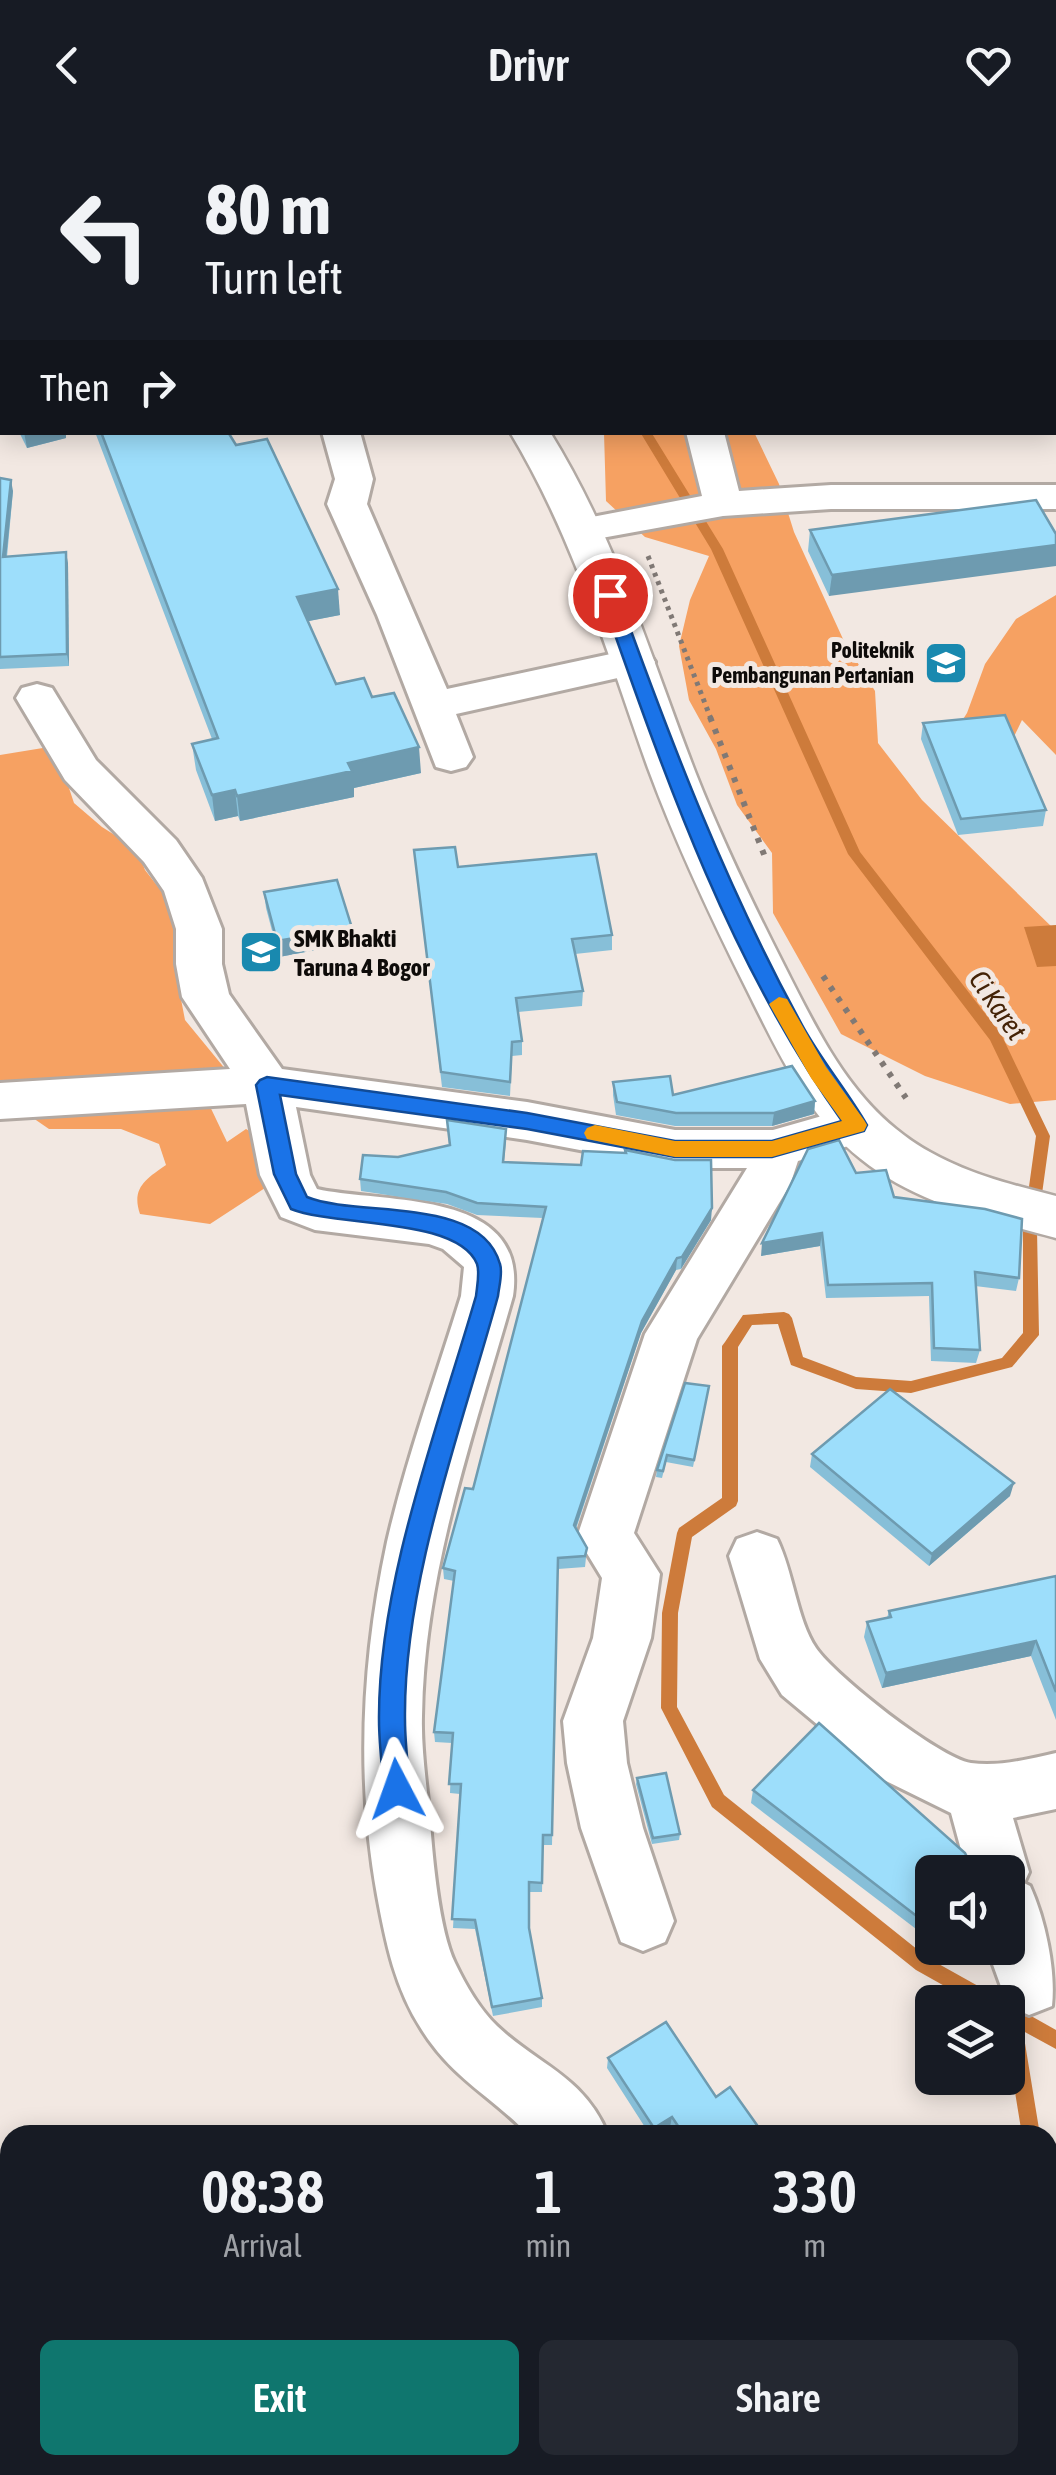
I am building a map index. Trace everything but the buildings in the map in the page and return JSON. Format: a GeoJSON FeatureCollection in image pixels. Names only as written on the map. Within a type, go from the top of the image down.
{"type":"FeatureCollection","features":[{"type":"Feature","properties":{"kind":"main road"},"geometry":{"type":"LineString","coordinates":[[532,435],[585,529],[673,775],[726,898],[819,1073],[856,1125],[902,1160],[940,1182],[985,1199],[1056,1217]]}},
{"type":"Feature","properties":{"kind":"street"},"geometry":{"type":"LineString","coordinates":[[342,435],[354,479],[346,504],[397,615],[451,757]]}},
{"type":"Feature","properties":{"kind":"street"},"geometry":{"type":"LineString","coordinates":[[703,507],[705,435]]}},
{"type":"Feature","properties":{"kind":"street"},"geometry":{"type":"LineString","coordinates":[[585,529],[703,507],[831,497],[1056,497]]}},
{"type":"Feature","properties":{"kind":"street"},"geometry":{"type":"LineString","coordinates":[[432,706],[634,662]]}},
{"type":"Feature","properties":{"kind":"street"},"geometry":{"type":"LineString","coordinates":[[37,698],[80,770],[160,851],[186,889],[199,929],[199,964],[206,997],[267,1085],[285,1174],[299,1203],[315,1210],[438,1224],[474,1241],[490,1266],[487,1296],[416,1540],[398,1645],[392,1718],[402,1860],[422,1965],[443,2006],[472,2048],[527,2086],[565,2125]]}},
{"type":"Feature","properties":{"kind":"street"},"geometry":{"type":"LineString","coordinates":[[0,1101],[267,1085],[527,1121],[675,1149],[772,1149],[856,1125]]}},
{"type":"Feature","properties":{"kind":"street"},"geometry":{"type":"LineString","coordinates":[[643,1922],[612,1828],[594,1735],[593,1721],[622,1638],[632,1574],[605,1537],[672,1334],[772,1171],[772,1149]]}},
{"type":"Feature","properties":{"kind":"street"},"geometry":{"type":"LineString","coordinates":[[757,1556],[789,1659],[802,1676],[924,1774],[948,1786],[975,1792],[1017,1790],[1056,1781]]}},
{"type":"Feature","properties":{"kind":"street"},"geometry":{"type":"LineString","coordinates":[[975,1792],[993,1855]]}},
{"type":"Feature","properties":{"kind":"street"},"geometry":{"type":"LineString","coordinates":[[1024,1965],[1029,1984]]}},
{"type":"Feature","properties":{"kind":"path"},"geometry":{"type":"LineString","coordinates":[[634,522],[772,874]]}},
{"type":"Feature","properties":{"kind":"path"},"geometry":{"type":"LineString","coordinates":[[818,965],[909,1102]]}},
{"type":"Feature","properties":{"kind":"shaded area"},"geometry":{"type":"Polygon","coordinates":[[[604,435],[755,435],[843,639],[875,691],[878,743],[922,800],[1056,931],[1056,1100],[1010,1104],[925,1076],[841,1034],[773,913],[772,853],[737,805],[716,749],[689,700],[679,646],[690,600],[709,556],[645,537],[606,501],[604,435]]]}},
{"type":"Feature","properties":{"kind":"shaded area"},"geometry":{"type":"Polygon","coordinates":[[[1056,595],[1056,755],[1022,720],[992,782],[937,760],[967,713],[985,664],[1016,619],[1056,595]]]}},
{"type":"Feature","properties":{"kind":"shaded area"},"geometry":{"type":"Polygon","coordinates":[[[55,746],[74,803],[137,849],[145,870],[166,897],[176,935],[175,968],[185,1020],[231,1076],[205,1096],[227,1142],[246,1129],[260,1137],[265,1188],[210,1224],[140,1214],[139,1191],[166,1165],[159,1144],[121,1129],[49,1129],[33,1118],[41,1091],[0,1092],[0,755],[55,746]]]}},
{"type":"Feature","properties":{"kind":"shaded area"},"geometry":{"type":"Polygon","coordinates":[[[1056,925],[1056,966],[1037,967],[1024,927],[1056,925]]]}},
{"type":"Feature","properties":{"kind":"waterway","name":"Ci Karet"},"geometry":{"type":"LineString","coordinates":[[647,435],[717,549],[854,854],[996,1038],[1043,1136],[1030,1230],[1031,1335],[1007,1363],[911,1387],[856,1383],[796,1361],[784,1318],[748,1319],[730,1346],[730,1501],[685,1533],[670,1613],[669,1708],[718,1801],[922,1964],[960,1985]]}},
{"type":"Feature","properties":{"kind":"waterway"},"geometry":{"type":"LineString","coordinates":[[1025,2022],[1056,2040]]}},
{"type":"Feature","properties":{"kind":"waterway"},"geometry":{"type":"LineString","coordinates":[[1024,2095],[1029,2125]]}},
{"type":"Feature","properties":{"kind":"slow traffic"},"geometry":{"type":"LineString","coordinates":[[595,1133],[675,1149],[772,1149],[856,1125],[819,1073],[779,1004]]}},
{"type":"Feature","properties":{"kind":"place","name":"Politeknik Pembangunan Pertanian"},"geometry":{"type":"Point","coordinates":[946,663]}},
{"type":"Feature","properties":{"kind":"place","name":"SMK Bhakti Taruna 4 Bogor"},"geometry":{"type":"Point","coordinates":[261,952]}},
{"type":"Feature","properties":{"kind":"route"},"geometry":{"type":"LineString","coordinates":[[397,1789],[392,1718],[411,1564],[487,1296],[490,1266],[474,1241],[438,1224],[315,1210],[299,1203],[285,1174],[267,1085],[527,1121],[675,1149],[772,1149],[856,1125],[819,1073],[777,1000],[726,898],[673,775],[610,595]]}}]}
